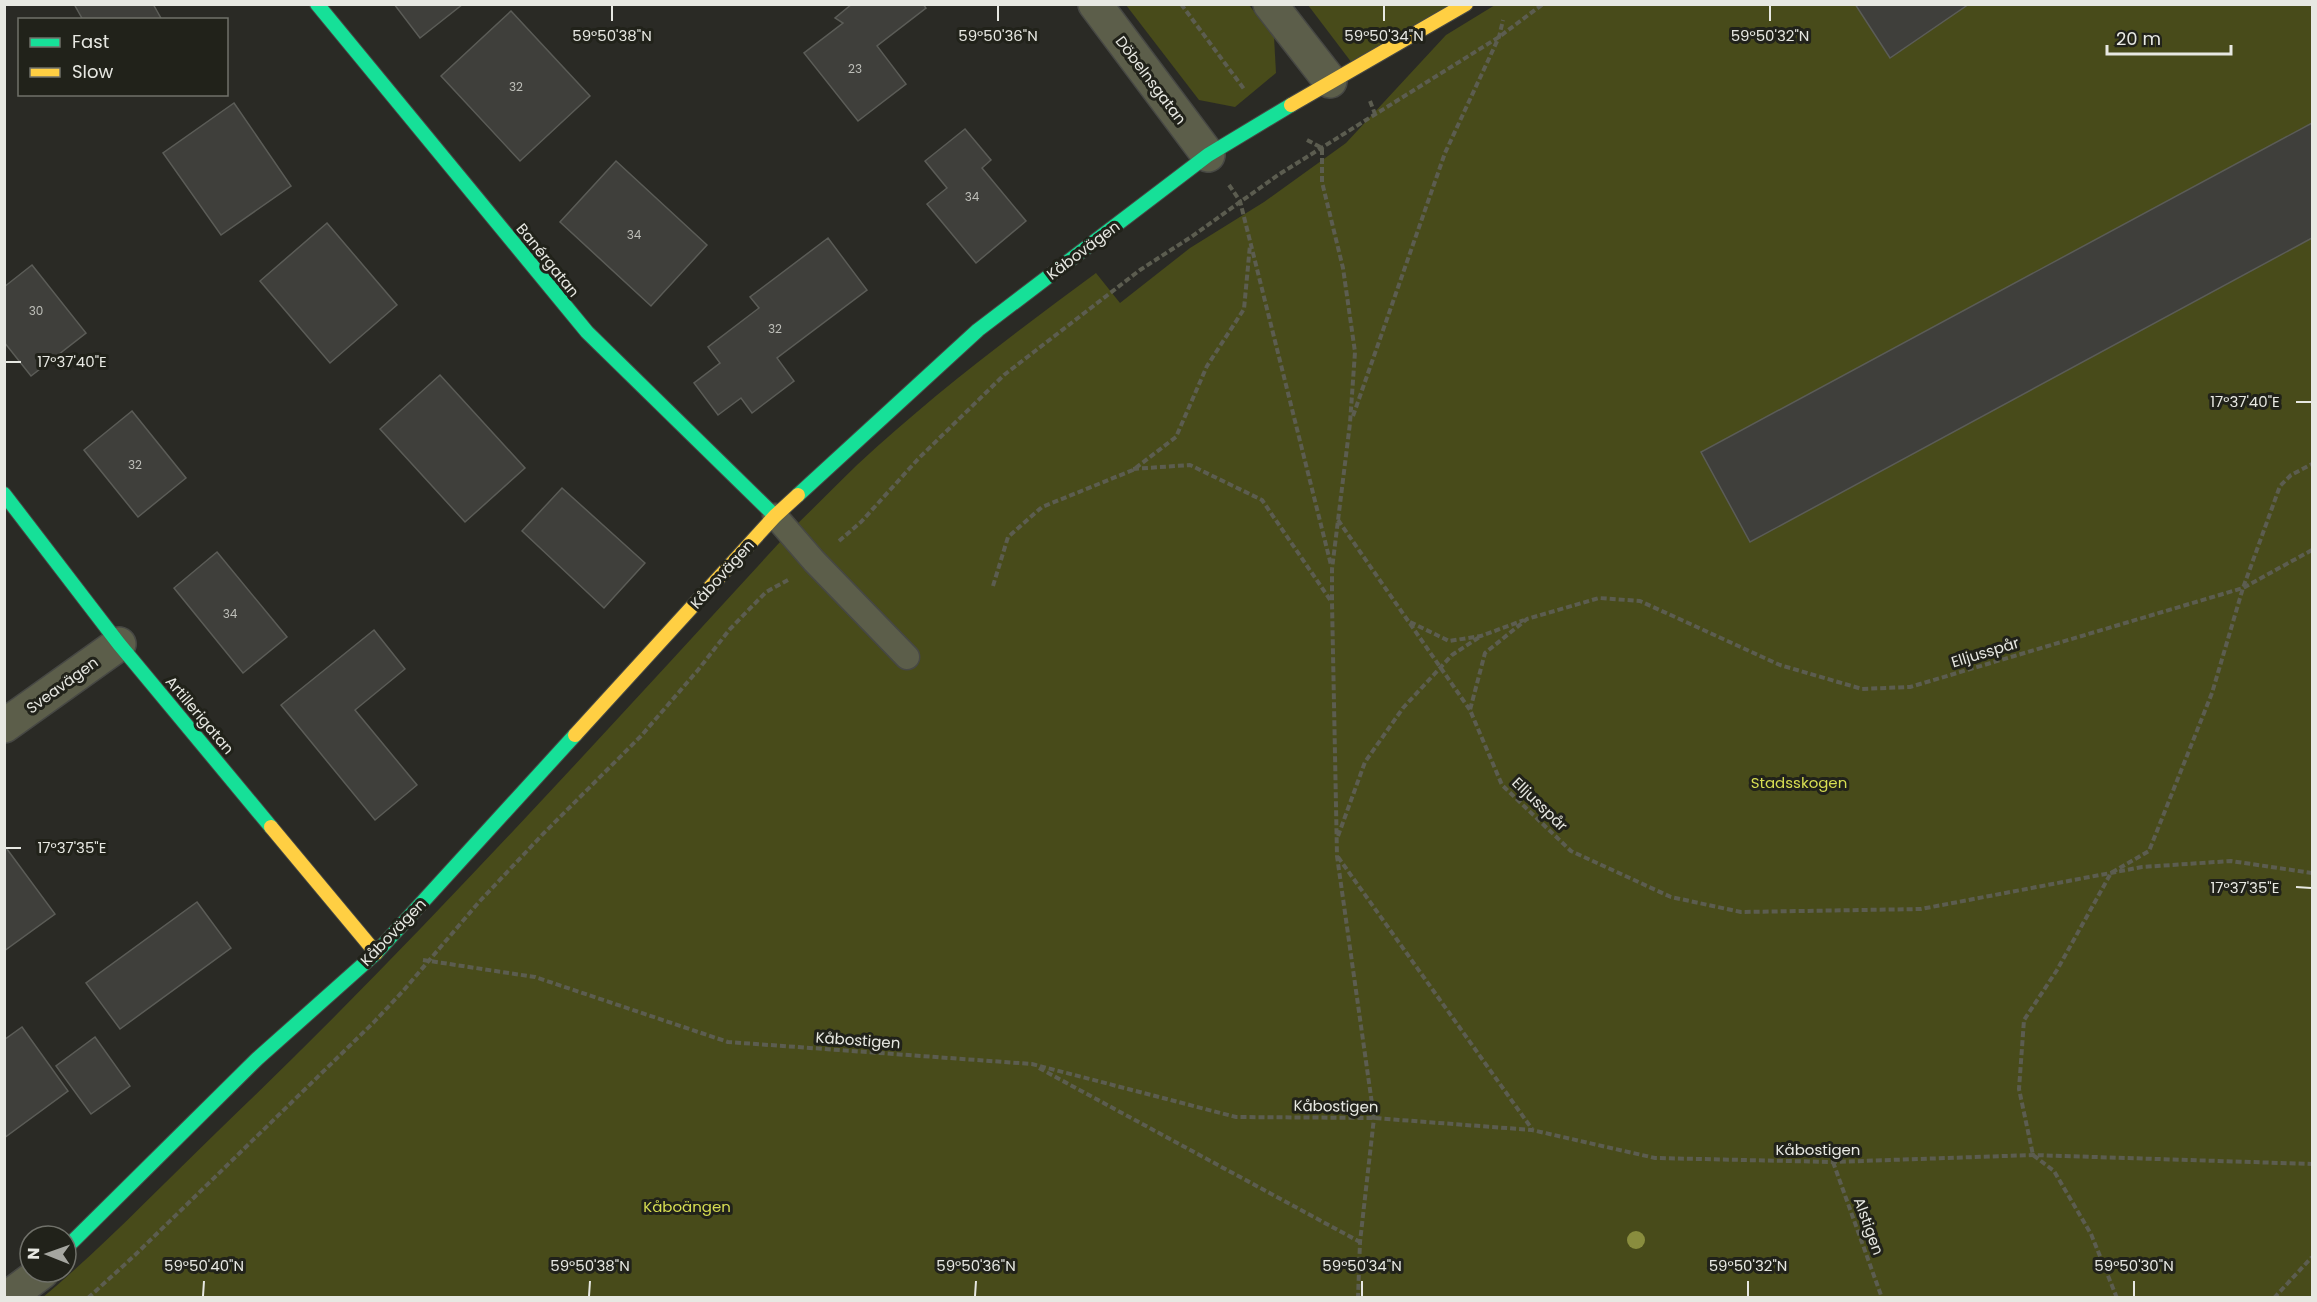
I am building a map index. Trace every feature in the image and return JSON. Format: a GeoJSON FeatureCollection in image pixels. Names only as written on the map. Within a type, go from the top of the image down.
{"type":"FeatureCollection","features":[{"type":"Feature","properties":{"kind":"street","name":"Banérgatan"},"geometry":{"type":"LineString","coordinates":[[316,4],[587,332],[775,516]]}},
{"type":"Feature","properties":{"kind":"street","name":"Döbelnsgatan"},"geometry":{"type":"LineString","coordinates":[[1095,4],[1208,155]]}},
{"type":"Feature","properties":{"kind":"street"},"geometry":{"type":"LineString","coordinates":[[1270,4],[1330,81]]}},
{"type":"Feature","properties":{"kind":"street","name":"Kåbovägen"},"geometry":{"type":"LineString","coordinates":[[78,1236],[257,1059],[376,953],[775,516],[978,330],[1208,155],[1330,81],[1466,4]]}},
{"type":"Feature","properties":{"kind":"street","name":"Artillerigatan"},"geometry":{"type":"LineString","coordinates":[[4,494],[119,644],[376,953]]}},
{"type":"Feature","properties":{"kind":"street","name":"Sveavägen"},"geometry":{"type":"LineString","coordinates":[[4,726],[119,644]]}},
{"type":"Feature","properties":{"kind":"street"},"geometry":{"type":"LineString","coordinates":[[7,1298],[26,1284]]}},
{"type":"Feature","properties":{"kind":"lane"},"geometry":{"type":"LineString","coordinates":[[775,516],[814,561],[907,657]]}},
{"type":"Feature","properties":{"kind":"path"},"geometry":{"type":"LineString","coordinates":[[1181,4],[1267,119]]}},
{"type":"Feature","properties":{"kind":"path"},"geometry":{"type":"LineString","coordinates":[[88,1298],[134,1256],[403,992],[427,961],[543,834],[642,736],[730,629],[766,592],[790,579],[861,522],[920,458],[1004,375],[1140,270],[1191,237],[1240,201],[1343,133],[1499,37],[1543,4]]}},
{"type":"Feature","properties":{"kind":"path"},"geometry":{"type":"LineString","coordinates":[[1350,423],[1445,153],[1499,37],[1504,15]]}},
{"type":"Feature","properties":{"kind":"path"},"geometry":{"type":"LineString","coordinates":[[1322,148],[1322,182],[1343,268],[1355,352],[1350,423],[1332,569],[1332,602],[1337,856],[1374,1118],[1360,1242],[1359,1298]]}},
{"type":"Feature","properties":{"kind":"path"},"geometry":{"type":"LineString","coordinates":[[1208,155],[1240,201],[1332,569]]}},
{"type":"Feature","properties":{"kind":"path"},"geometry":{"type":"LineString","coordinates":[[993,586],[1008,537],[1042,507],[1132,470],[1176,437],[1207,366],[1244,309],[1250,245]]}},
{"type":"Feature","properties":{"kind":"path"},"geometry":{"type":"LineString","coordinates":[[2117,1298],[2091,1234],[2054,1171],[2033,1155],[2019,1089],[2024,1020],[2057,970],[2111,873],[2149,851],[2212,693],[2243,588],[2280,486],[2291,475],[2313,464]]}},
{"type":"Feature","properties":{"kind":"path"},"geometry":{"type":"LineString","coordinates":[[1132,470],[1190,465],[1262,500],[1332,602]]}},
{"type":"Feature","properties":{"kind":"path"},"geometry":{"type":"LineString","coordinates":[[1338,520],[1470,710]]}},
{"type":"Feature","properties":{"kind":"path","name":"Elljusspår"},"geometry":{"type":"LineString","coordinates":[[2313,550],[2243,588],[1910,687],[1862,689],[1780,665],[1640,601],[1599,598],[1527,619],[1485,653],[1470,710],[1502,786],[1571,851],[1671,897],[1741,912],[1921,909],[2142,867],[2231,861],[2313,873]]}},
{"type":"Feature","properties":{"kind":"path"},"geometry":{"type":"LineString","coordinates":[[1409,622],[1449,641],[1481,636],[1527,619]]}},
{"type":"Feature","properties":{"kind":"path"},"geometry":{"type":"LineString","coordinates":[[1337,838],[1365,762],[1403,708],[1452,655],[1481,636]]}},
{"type":"Feature","properties":{"kind":"path"},"geometry":{"type":"LineString","coordinates":[[1337,856],[1532,1130]]}},
{"type":"Feature","properties":{"kind":"path","name":"Kåbostigen"},"geometry":{"type":"LineString","coordinates":[[376,953],[535,977],[728,1042],[1032,1064],[1236,1117],[1374,1118],[1532,1130],[1655,1158],[1833,1162],[2033,1155],[2313,1164]]}},
{"type":"Feature","properties":{"kind":"path"},"geometry":{"type":"LineString","coordinates":[[1032,1064],[1360,1242]]}},
{"type":"Feature","properties":{"kind":"path","name":"Alstigen"},"geometry":{"type":"LineString","coordinates":[[1833,1162],[1882,1298]]}},
{"type":"Feature","properties":{"kind":"path"},"geometry":{"type":"LineString","coordinates":[[2274,1298],[2313,1257]]}},
{"type":"Feature","properties":{"kind":"green space"},"geometry":{"type":"Polygon","coordinates":[[[1126,5],[1249,5],[1274,37],[1276,73],[1235,107],[1199,100],[1126,5]]]}},
{"type":"Feature","properties":{"kind":"green space"},"geometry":{"type":"Polygon","coordinates":[[[1308,5],[1466,5],[1355,67],[1308,5]]]}},
{"type":"Feature","properties":{"kind":"green space","name":"Stadsskogen"},"geometry":{"type":"Polygon","coordinates":[[[1495,5],[2312,5],[2312,1297],[42,1298],[58,1284],[78,1284],[78,1267],[366,985],[581,758],[792,529],[885,439],[974,366],[1096,273],[1120,303],[1190,248],[1264,202],[1346,143],[1446,35],[1495,5]]]}},
{"type":"Feature","properties":{"kind":"building"},"geometry":{"type":"Polygon","coordinates":[[[74,4],[153,4],[161,18],[82,18],[74,4]]]}},
{"type":"Feature","properties":{"kind":"building"},"geometry":{"type":"Polygon","coordinates":[[[394,4],[463,4],[420,38],[394,4]]]}},
{"type":"Feature","properties":{"kind":"building"},"geometry":{"type":"Polygon","coordinates":[[[852,4],[923,4],[926,8],[877,46],[906,84],[858,121],[804,53],[843,23],[835,18],[852,4]]]}},
{"type":"Feature","properties":{"kind":"building"},"geometry":{"type":"Polygon","coordinates":[[[1855,4],[1969,4],[1890,58],[1855,4]]]}},
{"type":"Feature","properties":{"kind":"building"},"geometry":{"type":"Polygon","coordinates":[[[511,11],[590,96],[520,161],[441,76],[511,11]]]}},
{"type":"Feature","properties":{"kind":"building"},"geometry":{"type":"Polygon","coordinates":[[[234,103],[291,186],[221,235],[163,153],[234,103]]]}},
{"type":"Feature","properties":{"kind":"building"},"geometry":{"type":"Polygon","coordinates":[[[2312,123],[2312,238],[1750,542],[1701,452],[2312,123]]]}},
{"type":"Feature","properties":{"kind":"building"},"geometry":{"type":"Polygon","coordinates":[[[965,129],[991,160],[982,168],[1026,221],[976,263],[927,204],[947,188],[925,161],[965,129]]]}},
{"type":"Feature","properties":{"kind":"building"},"geometry":{"type":"Polygon","coordinates":[[[616,161],[707,245],[651,306],[560,222],[616,161]]]}},
{"type":"Feature","properties":{"kind":"building"},"geometry":{"type":"Polygon","coordinates":[[[327,223],[397,305],[330,363],[260,281],[327,223]]]}},
{"type":"Feature","properties":{"kind":"building"},"geometry":{"type":"Polygon","coordinates":[[[828,238],[867,290],[777,358],[794,381],[752,413],[741,398],[718,415],[694,383],[720,363],[708,347],[759,308],[750,297],[828,238]]]}},
{"type":"Feature","properties":{"kind":"building"},"geometry":{"type":"Polygon","coordinates":[[[32,265],[86,333],[31,376],[4,342],[4,287],[32,265]]]}},
{"type":"Feature","properties":{"kind":"building"},"geometry":{"type":"Polygon","coordinates":[[[440,375],[525,468],[465,522],[380,429],[440,375]]]}},
{"type":"Feature","properties":{"kind":"building"},"geometry":{"type":"Polygon","coordinates":[[[132,411],[186,478],[138,517],[84,450],[132,411]]]}},
{"type":"Feature","properties":{"kind":"building"},"geometry":{"type":"Polygon","coordinates":[[[562,488],[645,563],[604,608],[522,531],[562,488]]]}},
{"type":"Feature","properties":{"kind":"building"},"geometry":{"type":"Polygon","coordinates":[[[217,552],[287,637],[243,673],[174,588],[217,552]]]}},
{"type":"Feature","properties":{"kind":"building"},"geometry":{"type":"Polygon","coordinates":[[[374,630],[405,669],[355,710],[417,785],[375,820],[281,705],[374,630]]]}},
{"type":"Feature","properties":{"kind":"building"},"geometry":{"type":"Polygon","coordinates":[[[4,845],[55,914],[4,951],[4,845]]]}},
{"type":"Feature","properties":{"kind":"building"},"geometry":{"type":"Polygon","coordinates":[[[197,902],[231,948],[120,1029],[86,983],[197,902]]]}},
{"type":"Feature","properties":{"kind":"building"},"geometry":{"type":"Polygon","coordinates":[[[22,1027],[68,1091],[4,1138],[4,1040],[22,1027]]]}},
{"type":"Feature","properties":{"kind":"building"},"geometry":{"type":"Polygon","coordinates":[[[95,1037],[130,1086],[91,1114],[56,1066],[95,1037]]]}},
{"type":"Feature","properties":{"kind":"traffic: fast"},"geometry":{"type":"LineString","coordinates":[[317,4],[587,332],[775,516]]}},
{"type":"Feature","properties":{"kind":"traffic: fast"},"geometry":{"type":"LineString","coordinates":[[798,495],[978,330],[1208,155],[1291,105]]}},
{"type":"Feature","properties":{"kind":"traffic: fast"},"geometry":{"type":"LineString","coordinates":[[4,494],[119,644],[271,827]]}},
{"type":"Feature","properties":{"kind":"traffic: fast"},"geometry":{"type":"LineString","coordinates":[[78,1236],[257,1059],[376,953],[575,735]]}},
{"type":"Feature","properties":{"kind":"traffic: slow"},"geometry":{"type":"LineString","coordinates":[[1291,105],[1466,4]]}},
{"type":"Feature","properties":{"kind":"traffic: slow"},"geometry":{"type":"LineString","coordinates":[[575,735],[775,516],[798,495]]}},
{"type":"Feature","properties":{"kind":"traffic: slow"},"geometry":{"type":"LineString","coordinates":[[271,827],[376,953]]}},
{"type":"Feature","properties":{"kind":"park label","name":"Kåboängen"},"geometry":{"type":"Point","coordinates":[687,1206]}}]}
